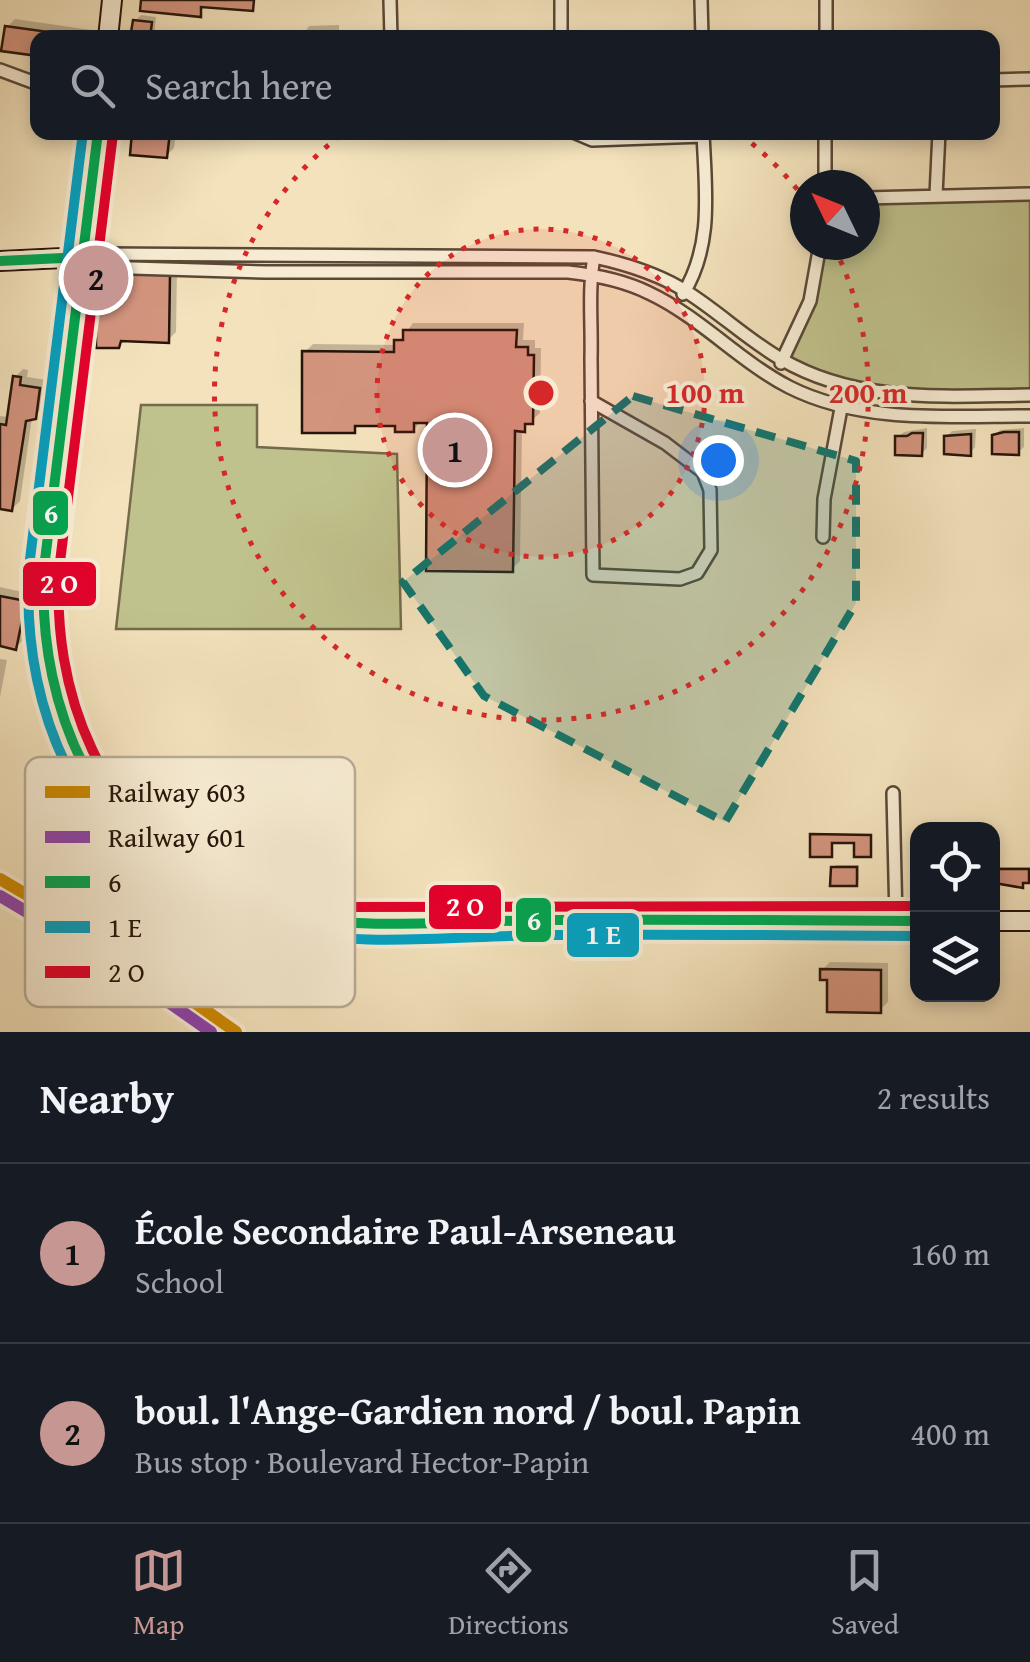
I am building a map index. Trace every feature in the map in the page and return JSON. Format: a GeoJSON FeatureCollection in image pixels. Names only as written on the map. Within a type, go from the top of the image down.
{"type":"FeatureCollection","features":[{"type":"Feature","properties":{"kind":"main road"},"geometry":{"type":"LineString","coordinates":[[109,30],[112,0]]}},
{"type":"Feature","properties":{"kind":"main road"},"geometry":{"type":"LineString","coordinates":[[78,757],[67,734],[50,670],[44,598],[97,140]]}},
{"type":"Feature","properties":{"kind":"main road"},"geometry":{"type":"LineString","coordinates":[[47,258],[74,245],[87,228]]}},
{"type":"Feature","properties":{"kind":"main road"},"geometry":{"type":"LineString","coordinates":[[0,261],[84,257]]}},
{"type":"Feature","properties":{"kind":"main road"},"geometry":{"type":"LineString","coordinates":[[47,258],[59,262],[68,272],[78,298]]}},
{"type":"Feature","properties":{"kind":"main road"},"geometry":{"type":"LineString","coordinates":[[355,920],[910,920]]}},
{"type":"Feature","properties":{"kind":"main road"},"geometry":{"type":"LineString","coordinates":[[1000,921],[1030,921]]}},
{"type":"Feature","properties":{"kind":"street"},"geometry":{"type":"LineString","coordinates":[[390,0],[390,30]]}},
{"type":"Feature","properties":{"kind":"street"},"geometry":{"type":"LineString","coordinates":[[560,30],[561,0]]}},
{"type":"Feature","properties":{"kind":"street"},"geometry":{"type":"LineString","coordinates":[[701,0],[702,30]]}},
{"type":"Feature","properties":{"kind":"street"},"geometry":{"type":"LineString","coordinates":[[826,0],[826,30]]}},
{"type":"Feature","properties":{"kind":"street"},"geometry":{"type":"LineString","coordinates":[[0,70],[30,81]]}},
{"type":"Feature","properties":{"kind":"street"},"geometry":{"type":"LineString","coordinates":[[1000,80],[1030,79]]}},
{"type":"Feature","properties":{"kind":"street"},"geometry":{"type":"LineString","coordinates":[[674,307],[702,252],[706,225],[703,140]]}},
{"type":"Feature","properties":{"kind":"street"},"geometry":{"type":"LineString","coordinates":[[825,170],[826,140]]}},
{"type":"Feature","properties":{"kind":"street"},"geometry":{"type":"LineString","coordinates":[[936,195],[939,140]]}},
{"type":"Feature","properties":{"kind":"street"},"geometry":{"type":"LineString","coordinates":[[880,197],[1030,194]]}},
{"type":"Feature","properties":{"kind":"street"},"geometry":{"type":"LineString","coordinates":[[264,252],[265,272]]}},
{"type":"Feature","properties":{"kind":"street"},"geometry":{"type":"LineString","coordinates":[[84,257],[264,252],[594,257],[640,269],[685,291],[782,360],[845,387],[917,396],[1030,395]]}},
{"type":"Feature","properties":{"kind":"street"},"geometry":{"type":"LineString","coordinates":[[84,257],[99,268],[591,275],[630,284],[674,307],[772,377],[840,406],[893,414],[1030,416]]}},
{"type":"Feature","properties":{"kind":"street"},"geometry":{"type":"LineString","coordinates":[[591,401],[665,443],[703,472],[710,490],[711,550],[697,574],[680,579],[593,575],[591,401],[591,275],[594,257]]}},
{"type":"Feature","properties":{"kind":"street"},"geometry":{"type":"LineString","coordinates":[[772,377],[810,301],[817,260]]}},
{"type":"Feature","properties":{"kind":"street"},"geometry":{"type":"LineString","coordinates":[[823,537],[824,499],[845,387]]}},
{"type":"Feature","properties":{"kind":"street"},"geometry":{"type":"LineString","coordinates":[[893,793],[896,920]]}},
{"type":"Feature","properties":{"kind":"highlighted area"},"geometry":{"type":"Polygon","coordinates":[[[633,396],[856,461],[856,603],[725,822],[484,696],[403,582],[633,396]]]}},
{"type":"Feature","properties":{"kind":"green space"},"geometry":{"type":"Polygon","coordinates":[[[1030,194],[1030,395],[889,393],[782,360],[794,341],[816,260],[880,260],[880,198],[1030,194]]]}},
{"type":"Feature","properties":{"kind":"green space"},"geometry":{"type":"Polygon","coordinates":[[[141,405],[257,405],[257,447],[397,454],[401,629],[116,629],[141,405]]]}},
{"type":"Feature","properties":{"kind":"building"},"geometry":{"type":"Polygon","coordinates":[[[141,0],[254,0],[253,11],[201,7],[201,17],[140,11],[141,0]]]}},
{"type":"Feature","properties":{"kind":"building"},"geometry":{"type":"Polygon","coordinates":[[[133,20],[152,22],[151,30],[131,30],[133,20]]]}},
{"type":"Feature","properties":{"kind":"building"},"geometry":{"type":"Polygon","coordinates":[[[5,26],[34,30],[30,30],[30,55],[1,51],[5,26]]]}},
{"type":"Feature","properties":{"kind":"building"},"geometry":{"type":"Polygon","coordinates":[[[131,140],[169,140],[167,158],[130,155],[131,140]]]}},
{"type":"Feature","properties":{"kind":"building"},"geometry":{"type":"Polygon","coordinates":[[[96,273],[170,275],[169,343],[121,341],[119,348],[96,348],[96,273]]]}},
{"type":"Feature","properties":{"kind":"building"},"geometry":{"type":"Polygon","coordinates":[[[403,330],[517,330],[516,347],[528,347],[528,355],[534,355],[533,424],[525,424],[525,432],[515,431],[513,572],[426,571],[427,423],[414,423],[414,432],[395,432],[395,426],[355,426],[355,433],[302,433],[302,351],[394,352],[394,340],[403,340],[403,330]]]}},
{"type":"Feature","properties":{"kind":"building"},"geometry":{"type":"Polygon","coordinates":[[[13,376],[21,377],[20,385],[40,388],[36,419],[26,421],[12,511],[0,509],[0,424],[6,425],[13,376]]]}},
{"type":"Feature","properties":{"kind":"building"},"geometry":{"type":"Polygon","coordinates":[[[1019,432],[1019,455],[992,454],[992,435],[1019,432]]]}},
{"type":"Feature","properties":{"kind":"building"},"geometry":{"type":"Polygon","coordinates":[[[923,433],[922,456],[895,455],[895,436],[923,433]]]}},
{"type":"Feature","properties":{"kind":"building"},"geometry":{"type":"Polygon","coordinates":[[[971,434],[971,456],[944,454],[944,436],[971,434]]]}},
{"type":"Feature","properties":{"kind":"building"},"geometry":{"type":"Polygon","coordinates":[[[0,596],[26,601],[16,650],[0,646],[0,596]]]}},
{"type":"Feature","properties":{"kind":"building"},"geometry":{"type":"Polygon","coordinates":[[[810,834],[871,835],[871,857],[854,857],[854,843],[832,843],[832,857],[810,857],[810,834]]]}},
{"type":"Feature","properties":{"kind":"building"},"geometry":{"type":"Polygon","coordinates":[[[831,867],[857,867],[857,886],[830,886],[831,867]]]}},
{"type":"Feature","properties":{"kind":"building"},"geometry":{"type":"Polygon","coordinates":[[[1000,869],[1029,869],[1029,883],[1023,883],[1023,888],[1000,884],[1000,869]]]}},
{"type":"Feature","properties":{"kind":"building"},"geometry":{"type":"Polygon","coordinates":[[[820,969],[881,970],[881,1013],[827,1012],[827,980],[820,980],[820,969]]]}},
{"type":"Feature","properties":{"kind":"rail line","name":"603"},"geometry":{"type":"LineString","coordinates":[[0,879],[25,894]]}},
{"type":"Feature","properties":{"kind":"rail line","name":"601"},"geometry":{"type":"LineString","coordinates":[[0,896],[25,911]]}},
{"type":"Feature","properties":{"kind":"rail line","name":"601"},"geometry":{"type":"LineString","coordinates":[[175,1007],[211,1032]]}},
{"type":"Feature","properties":{"kind":"rail line","name":"603"},"geometry":{"type":"LineString","coordinates":[[201,1007],[236,1032]]}},
{"type":"Feature","properties":{"kind":"transit line"},"geometry":{"type":"LineString","coordinates":[[64,757],[37,679],[29,620],[30,559],[82,140]]}},
{"type":"Feature","properties":{"kind":"transit line","name":"6"},"geometry":{"type":"LineString","coordinates":[[81,757],[52,676],[44,618],[45,560],[97,140]]}},
{"type":"Feature","properties":{"kind":"transit line"},"geometry":{"type":"LineString","coordinates":[[96,757],[75,705],[64,658],[60,562],[112,140]]}},
{"type":"Feature","properties":{"kind":"transit line","name":"6"},"geometry":{"type":"LineString","coordinates":[[0,261],[84,257]]}},
{"type":"Feature","properties":{"kind":"transit line"},"geometry":{"type":"LineString","coordinates":[[355,907],[910,906]]}},
{"type":"Feature","properties":{"kind":"transit line","name":"6"},"geometry":{"type":"LineString","coordinates":[[355,922],[910,921]]}},
{"type":"Feature","properties":{"kind":"transit line"},"geometry":{"type":"LineString","coordinates":[[355,939],[910,936]]}},
{"type":"Feature","properties":{"kind":"place","name":"boul. l'Ange-Gardien nord / boul. Papin"},"geometry":{"type":"Point","coordinates":[96,278]}},
{"type":"Feature","properties":{"kind":"place","name":"École Secondaire Paul-Arseneau"},"geometry":{"type":"Point","coordinates":[455,450]}}]}
